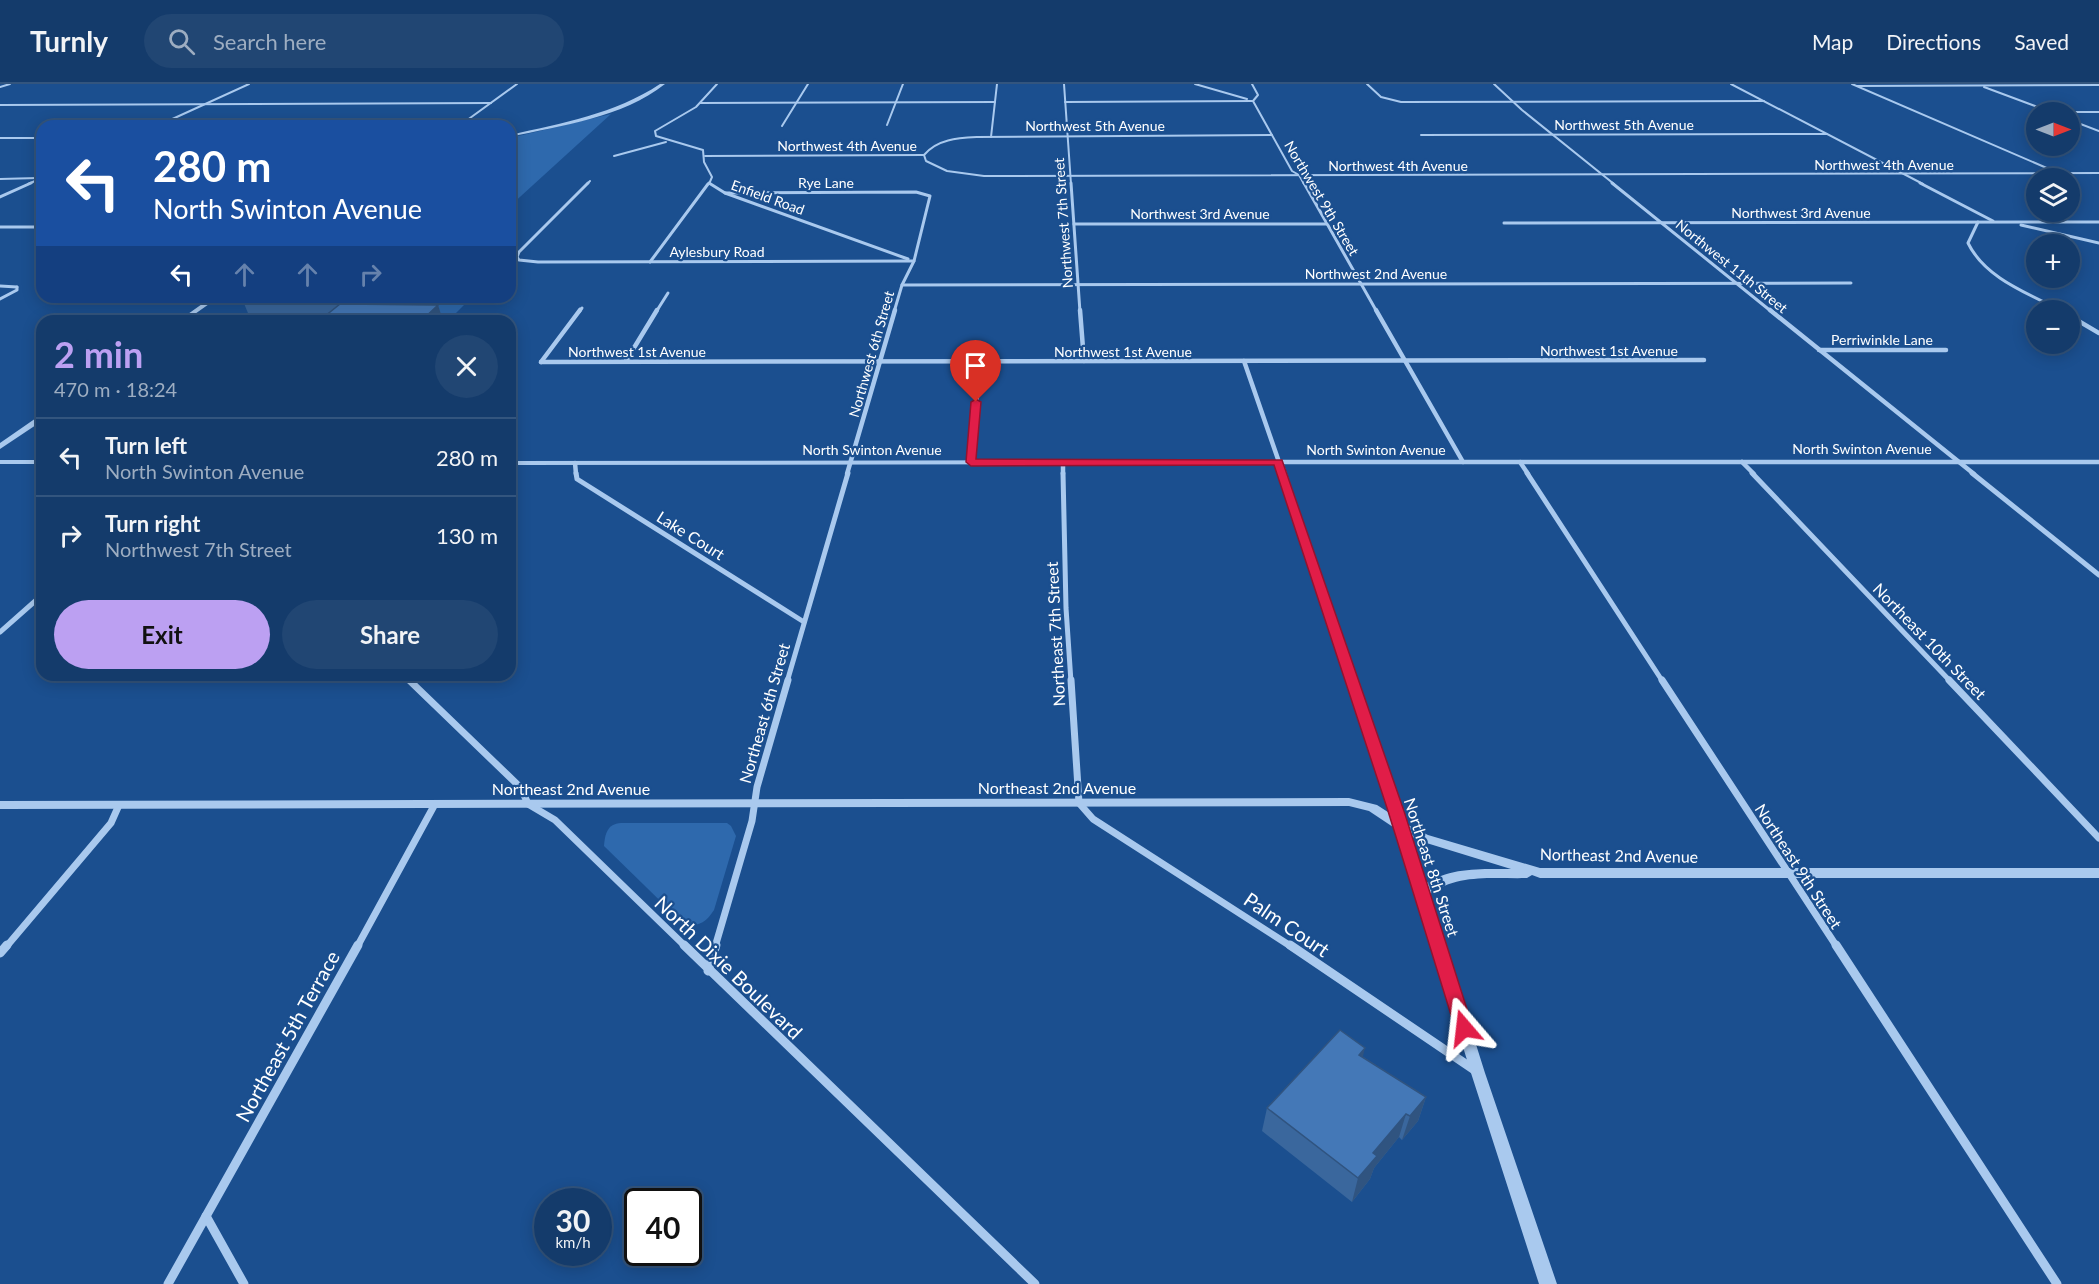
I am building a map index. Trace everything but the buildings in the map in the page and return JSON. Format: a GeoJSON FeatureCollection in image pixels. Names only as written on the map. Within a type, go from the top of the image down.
{"type":"FeatureCollection","features":[{"type":"Feature","properties":{"kind":"street"},"geometry":{"type":"LineString","coordinates":[[0,87],[10,84]]}},
{"type":"Feature","properties":{"kind":"street"},"geometry":{"type":"LineString","coordinates":[[170,120],[249,84]]}},
{"type":"Feature","properties":{"kind":"street"},"geometry":{"type":"LineString","coordinates":[[467,120],[517,84]]}},
{"type":"Feature","properties":{"kind":"street"},"geometry":{"type":"LineString","coordinates":[[516,134],[608,110],[643,96],[663,84]]}},
{"type":"Feature","properties":{"kind":"street"},"geometry":{"type":"LineString","coordinates":[[705,156],[703,150],[698,147],[658,138],[656,131],[666,122],[691,111],[717,84]]}},
{"type":"Feature","properties":{"kind":"street"},"geometry":{"type":"LineString","coordinates":[[782,126],[808,84]]}},
{"type":"Feature","properties":{"kind":"street"},"geometry":{"type":"LineString","coordinates":[[887,125],[903,84]]}},
{"type":"Feature","properties":{"kind":"street"},"geometry":{"type":"LineString","coordinates":[[991,136],[997,84]]}},
{"type":"Feature","properties":{"kind":"street","name":"Northwest 7th Street"},"geometry":{"type":"LineString","coordinates":[[1064,84],[1084,361]]}},
{"type":"Feature","properties":{"kind":"street"},"geometry":{"type":"LineString","coordinates":[[1195,84],[1253,101]]}},
{"type":"Feature","properties":{"kind":"street"},"geometry":{"type":"LineString","coordinates":[[1065,102],[1253,101],[1258,95],[1252,84]]}},
{"type":"Feature","properties":{"kind":"street"},"geometry":{"type":"LineString","coordinates":[[1367,84],[1381,98],[1395,101],[1764,101]]}},
{"type":"Feature","properties":{"kind":"street","name":"Northwest 11th Street"},"geometry":{"type":"LineString","coordinates":[[1494,84],[1602,175],[2099,575]]}},
{"type":"Feature","properties":{"kind":"street"},"geometry":{"type":"LineString","coordinates":[[1731,84],[1996,222]]}},
{"type":"Feature","properties":{"kind":"street"},"geometry":{"type":"LineString","coordinates":[[1852,84],[2046,168]]}},
{"type":"Feature","properties":{"kind":"street"},"geometry":{"type":"LineString","coordinates":[[1857,86],[2099,85]]}},
{"type":"Feature","properties":{"kind":"street"},"geometry":{"type":"LineString","coordinates":[[1979,86],[2026,103]]}},
{"type":"Feature","properties":{"kind":"street","name":"Northwest 9th Street"},"geometry":{"type":"LineString","coordinates":[[1253,101],[1292,171],[1299,175],[1463,462]]}},
{"type":"Feature","properties":{"kind":"street"},"geometry":{"type":"LineString","coordinates":[[700,103],[995,102]]}},
{"type":"Feature","properties":{"kind":"street"},"geometry":{"type":"LineString","coordinates":[[0,105],[491,103]]}},
{"type":"Feature","properties":{"kind":"street"},"geometry":{"type":"LineString","coordinates":[[516,129],[595,109]]}},
{"type":"Feature","properties":{"kind":"street"},"geometry":{"type":"LineString","coordinates":[[2080,112],[2099,112]]}},
{"type":"Feature","properties":{"kind":"street"},"geometry":{"type":"LineString","coordinates":[[2080,124],[2099,131]]}},
{"type":"Feature","properties":{"kind":"street","name":"Northwest 5th Avenue"},"geometry":{"type":"LineString","coordinates":[[1421,135],[1827,134]]}},
{"type":"Feature","properties":{"kind":"street","name":"Northwest 5th Avenue"},"geometry":{"type":"LineString","coordinates":[[924,155],[932,147],[946,142],[991,136],[1272,135]]}},
{"type":"Feature","properties":{"kind":"street"},"geometry":{"type":"LineString","coordinates":[[0,138],[36,138]]}},
{"type":"Feature","properties":{"kind":"street"},"geometry":{"type":"LineString","coordinates":[[614,156],[668,142]]}},
{"type":"Feature","properties":{"kind":"street","name":"Northwest 4th Avenue"},"geometry":{"type":"LineString","coordinates":[[705,156],[924,155],[926,161],[934,166],[961,174],[1071,176],[2026,174]]}},
{"type":"Feature","properties":{"kind":"street","name":"Enfield Road"},"geometry":{"type":"LineString","coordinates":[[705,156],[704,162],[712,177],[708,184],[725,193],[914,261]]}},
{"type":"Feature","properties":{"kind":"street","name":"Northwest 4th Avenue"},"geometry":{"type":"LineString","coordinates":[[2080,173],[2099,173]]}},
{"type":"Feature","properties":{"kind":"street"},"geometry":{"type":"LineString","coordinates":[[0,178],[36,178]]}},
{"type":"Feature","properties":{"kind":"street"},"geometry":{"type":"LineString","coordinates":[[0,197],[36,181]]}},
{"type":"Feature","properties":{"kind":"street","name":"Aylesbury Road"},"geometry":{"type":"LineString","coordinates":[[590,181],[519,252],[517,257],[519,260],[538,262],[914,261]]}},
{"type":"Feature","properties":{"kind":"street"},"geometry":{"type":"LineString","coordinates":[[650,262],[708,184]]}},
{"type":"Feature","properties":{"kind":"street","name":"Rye Lane"},"geometry":{"type":"LineString","coordinates":[[725,193],[927,194]]}},
{"type":"Feature","properties":{"kind":"street","name":"Northwest 6th Street"},"geometry":{"type":"LineString","coordinates":[[850,463],[882,362],[902,285],[914,261],[930,196],[927,194]]}},
{"type":"Feature","properties":{"kind":"street"},"geometry":{"type":"LineString","coordinates":[[1978,222],[1968,243],[1974,256],[1997,274],[2042,300]]}},
{"type":"Feature","properties":{"kind":"street"},"geometry":{"type":"LineString","coordinates":[[2009,222],[2099,243]]}},
{"type":"Feature","properties":{"kind":"street","name":"Northwest 3rd Avenue"},"geometry":{"type":"LineString","coordinates":[[1504,223],[2099,222]]}},
{"type":"Feature","properties":{"kind":"street","name":"Northwest 3rd Avenue"},"geometry":{"type":"LineString","coordinates":[[1074,224],[1327,224]]}},
{"type":"Feature","properties":{"kind":"street"},"geometry":{"type":"LineString","coordinates":[[0,227],[36,227]]}},
{"type":"Feature","properties":{"kind":"street","name":"Northwest 2nd Avenue"},"geometry":{"type":"LineString","coordinates":[[902,285],[1851,283]]}},
{"type":"Feature","properties":{"kind":"street"},"geometry":{"type":"LineString","coordinates":[[0,286],[17,287],[17,290],[0,299]]}},
{"type":"Feature","properties":{"kind":"street"},"geometry":{"type":"LineString","coordinates":[[626,362],[668,293]]}},
{"type":"Feature","properties":{"kind":"street"},"geometry":{"type":"LineString","coordinates":[[190,315],[208,303]]}},
{"type":"Feature","properties":{"kind":"street","name":"Northwest 1st Avenue"},"geometry":{"type":"LineString","coordinates":[[582,308],[541,362],[1704,360]]}},
{"type":"Feature","properties":{"kind":"street"},"geometry":{"type":"LineString","coordinates":[[2080,322],[2099,333]]}},
{"type":"Feature","properties":{"kind":"street","name":"Perriwinkle Lane"},"geometry":{"type":"LineString","coordinates":[[1818,350],[1946,350]]}},
{"type":"Feature","properties":{"kind":"street"},"geometry":{"type":"LineString","coordinates":[[1244,361],[1279,462]]}},
{"type":"Feature","properties":{"kind":"street"},"geometry":{"type":"LineString","coordinates":[[971,462],[980,362]]}},
{"type":"Feature","properties":{"kind":"street"},"geometry":{"type":"LineString","coordinates":[[0,447],[36,422]]}},
{"type":"Feature","properties":{"kind":"street"},"geometry":{"type":"LineString","coordinates":[[0,462],[36,462]]}},
{"type":"Feature","properties":{"kind":"street","name":"Northeast 7th Street"},"geometry":{"type":"LineString","coordinates":[[1063,462],[1066,608],[1079,803]]}},
{"type":"Feature","properties":{"kind":"street","name":"Northeast 8th Street"},"geometry":{"type":"LineString","coordinates":[[1279,462],[1401,828],[1478,1073],[1548,1284]]}},
{"type":"Feature","properties":{"kind":"street","name":"Northeast 9th Street"},"geometry":{"type":"LineString","coordinates":[[1520,462],[2057,1284]]}},
{"type":"Feature","properties":{"kind":"street","name":"Northeast 10th Street"},"geometry":{"type":"LineString","coordinates":[[1742,462],[2099,838]]}},
{"type":"Feature","properties":{"kind":"street","name":"North Swinton Avenue"},"geometry":{"type":"LineString","coordinates":[[516,463],[2099,462]]}},
{"type":"Feature","properties":{"kind":"street","name":"Lake Court"},"geometry":{"type":"LineString","coordinates":[[575,463],[577,479],[804,622]]}},
{"type":"Feature","properties":{"kind":"street","name":"Northeast 6th Street"},"geometry":{"type":"LineString","coordinates":[[708,971],[752,821],[753,804],[850,463]]}},
{"type":"Feature","properties":{"kind":"street"},"geometry":{"type":"LineString","coordinates":[[0,632],[36,600]]}},
{"type":"Feature","properties":{"kind":"street","name":"North Dixie Boulevard"},"geometry":{"type":"LineString","coordinates":[[410,681],[521,788],[528,804],[555,820],[708,971],[1035,1284]]}},
{"type":"Feature","properties":{"kind":"street","name":"Northeast 2nd Avenue"},"geometry":{"type":"LineString","coordinates":[[0,804],[1349,802],[1373,808],[1401,828],[1459,849],[1540,873],[2099,873]]}},
{"type":"Feature","properties":{"kind":"street","name":"Palm Court"},"geometry":{"type":"LineString","coordinates":[[1079,803],[1093,819],[1257,922],[1478,1073]]}},
{"type":"Feature","properties":{"kind":"street","name":"Northeast 5th Terrace"},"geometry":{"type":"LineString","coordinates":[[168,1284],[435,804]]}},
{"type":"Feature","properties":{"kind":"street"},"geometry":{"type":"LineString","coordinates":[[0,953],[111,823],[119,805]]}},
{"type":"Feature","properties":{"kind":"street"},"geometry":{"type":"LineString","coordinates":[[1422,893],[1431,884],[1445,878],[1540,873]]}},
{"type":"Feature","properties":{"kind":"street"},"geometry":{"type":"LineString","coordinates":[[206,1216],[244,1284]]}},
{"type":"Feature","properties":{"kind":"shaded area"},"geometry":{"type":"Polygon","coordinates":[[[611,114],[516,201],[516,137],[611,114]]]}},
{"type":"Feature","properties":{"kind":"shaded area"},"geometry":{"type":"Polygon","coordinates":[[[396,303],[466,303],[454,315],[383,315],[396,303]]]}},
{"type":"Feature","properties":{"kind":"shaded area"},"geometry":{"type":"Polygon","coordinates":[[[621,823],[727,823],[731,826],[736,836],[714,910],[706,920],[699,924],[686,926],[604,846],[608,830],[613,825],[621,823]]]}},
{"type":"Feature","properties":{"kind":"route"},"geometry":{"type":"LineString","coordinates":[[976,402],[971,462],[1279,462],[1396,811],[1464,1028]]}}]}
